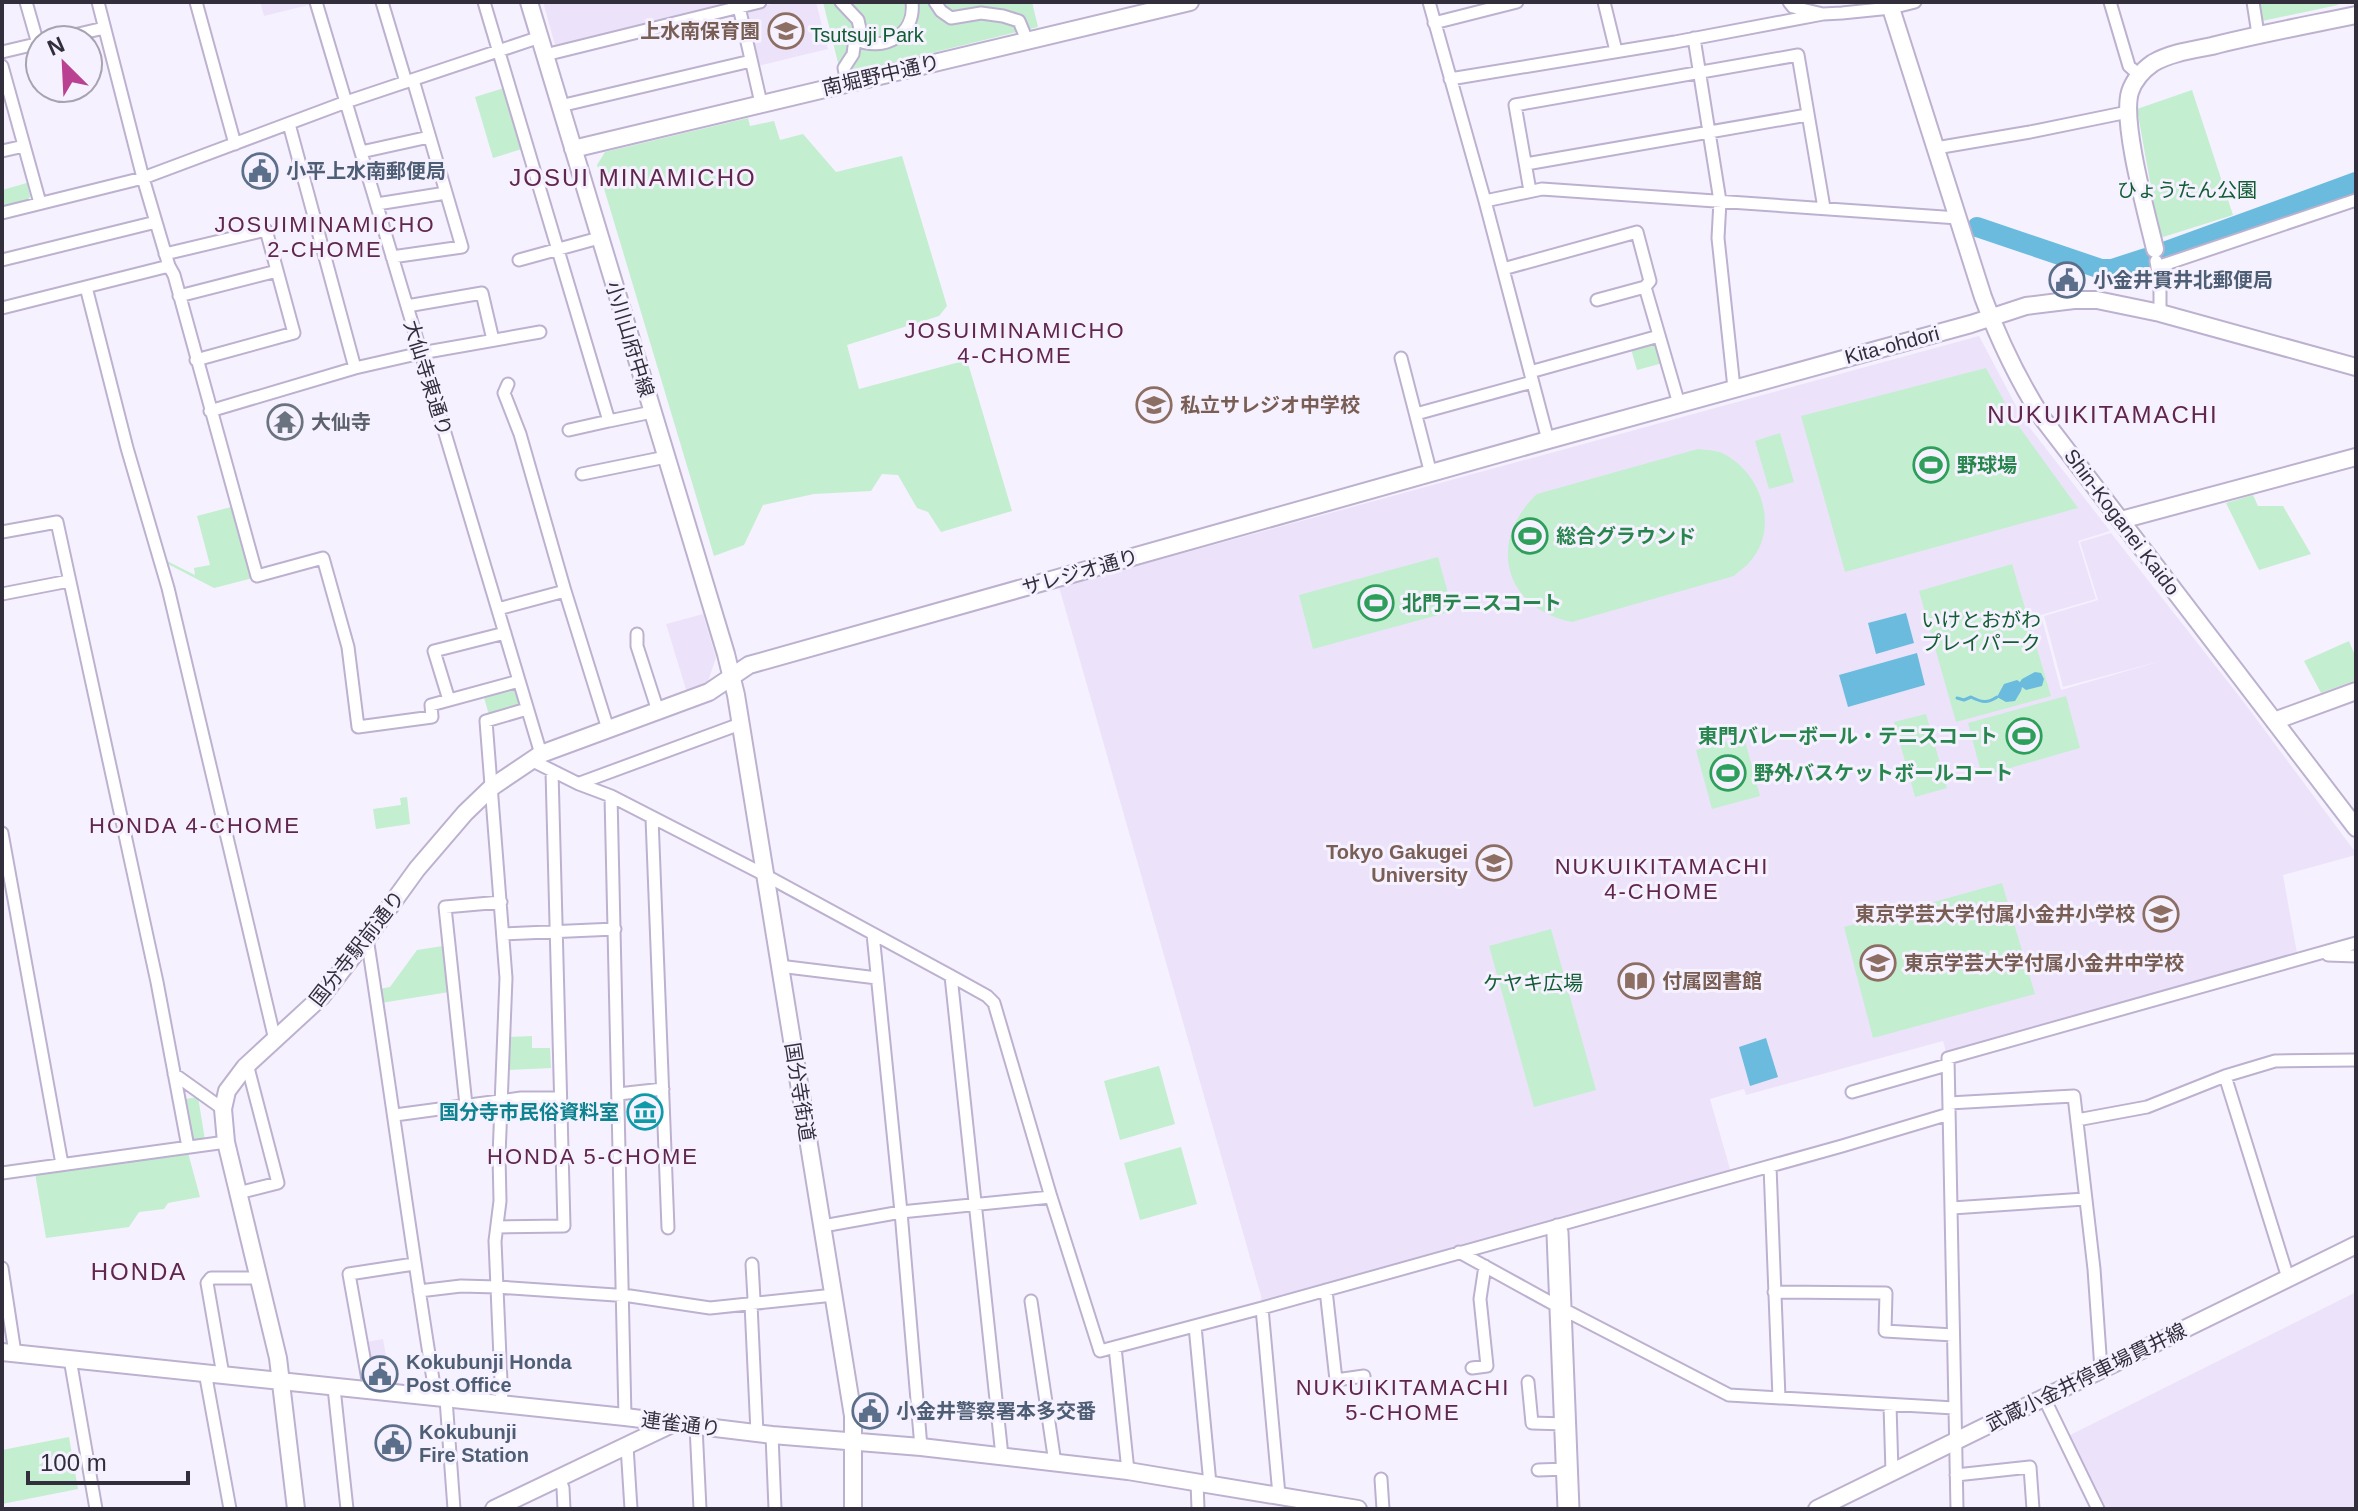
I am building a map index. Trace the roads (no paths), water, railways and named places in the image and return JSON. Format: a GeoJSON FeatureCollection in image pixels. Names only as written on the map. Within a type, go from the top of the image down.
{"type":"FeatureCollection","features":[{"type":"Feature","properties":{"kind":"main road","name":"小川山府中線"},"geometry":{"type":"LineString","coordinates":[[529,2],[731,676]]}},
{"type":"Feature","properties":{"kind":"main road","name":"南堀野中通り"},"geometry":{"type":"LineString","coordinates":[[573,149],[1190,2]]}},
{"type":"Feature","properties":{"kind":"main road","name":"Shin-Koganei Kaido"},"geometry":{"type":"LineString","coordinates":[[1890,5],[1991,318],[2025,391],[2043,419],[2356,828]]}},
{"type":"Feature","properties":{"kind":"main road"},"geometry":{"type":"LineString","coordinates":[[2155,249],[2136,168],[2128,112],[2130,92],[2139,75],[2151,64],[2168,56],[2353,11]]}},
{"type":"Feature","properties":{"kind":"main road","name":"Kita-ohdori"},"geometry":{"type":"LineString","coordinates":[[1431,474],[2026,306],[2074,300],[2123,304],[2356,367]]}},
{"type":"Feature","properties":{"kind":"main road"},"geometry":{"type":"LineString","coordinates":[[2121,520],[2356,457]]}},
{"type":"Feature","properties":{"kind":"main road","name":"サレジオ通り"},"geometry":{"type":"LineString","coordinates":[[731,676],[749,665],[1431,474]]}},
{"type":"Feature","properties":{"kind":"main road","name":"国分寺駅前通り"},"geometry":{"type":"LineString","coordinates":[[223,1109],[227,1091],[247,1064],[321,997],[427,858],[492,787],[536,757],[709,692],[731,676]]}},
{"type":"Feature","properties":{"kind":"main road","name":"国分寺街道"},"geometry":{"type":"LineString","coordinates":[[731,676],[853,1416],[853,1509]]}},
{"type":"Feature","properties":{"kind":"main road"},"geometry":{"type":"LineString","coordinates":[[2274,721],[2356,691]]}},
{"type":"Feature","properties":{"kind":"main road"},"geometry":{"type":"LineString","coordinates":[[223,1109],[226,1142],[278,1358],[296,1509]]}},
{"type":"Feature","properties":{"kind":"main road","name":"武蔵小金井停車場貫井線"},"geometry":{"type":"LineString","coordinates":[[1817,1509],[2356,1245]]}},
{"type":"Feature","properties":{"kind":"main road","name":"連雀通り"},"geometry":{"type":"LineString","coordinates":[[9,1353],[765,1434],[1002,1456],[1128,1471],[1350,1508]]}},
{"type":"Feature","properties":{"kind":"main road"},"geometry":{"type":"LineString","coordinates":[[494,1509],[672,1424]]}},
{"type":"Feature","properties":{"kind":"street"},"geometry":{"type":"LineString","coordinates":[[26,2],[33,24]]}},
{"type":"Feature","properties":{"kind":"street"},"geometry":{"type":"LineString","coordinates":[[98,2],[103,24]]}},
{"type":"Feature","properties":{"kind":"street"},"geometry":{"type":"LineString","coordinates":[[196,2],[235,144]]}},
{"type":"Feature","properties":{"kind":"street","name":"大仙寺東通り"},"geometry":{"type":"LineString","coordinates":[[316,2],[519,681],[536,757]]}},
{"type":"Feature","properties":{"kind":"street"},"geometry":{"type":"LineString","coordinates":[[382,2],[429,137],[462,247],[392,257]]}},
{"type":"Feature","properties":{"kind":"street"},"geometry":{"type":"LineString","coordinates":[[484,2],[609,421]]}},
{"type":"Feature","properties":{"kind":"street"},"geometry":{"type":"LineString","coordinates":[[545,55],[760,2]]}},
{"type":"Feature","properties":{"kind":"street"},"geometry":{"type":"LineString","coordinates":[[841,2],[860,24],[853,54],[844,68],[847,83]]}},
{"type":"Feature","properties":{"kind":"street"},"geometry":{"type":"LineString","coordinates":[[855,39],[877,45],[898,36],[912,16],[912,2]]}},
{"type":"Feature","properties":{"kind":"street"},"geometry":{"type":"LineString","coordinates":[[935,2],[951,18],[972,13],[1007,17],[1019,21],[1024,33]]}},
{"type":"Feature","properties":{"kind":"street"},"geometry":{"type":"LineString","coordinates":[[1003,2],[1007,17]]}},
{"type":"Feature","properties":{"kind":"street"},"geometry":{"type":"LineString","coordinates":[[1429,2],[1548,440]]}},
{"type":"Feature","properties":{"kind":"street"},"geometry":{"type":"LineString","coordinates":[[1434,23],[1517,2]]}},
{"type":"Feature","properties":{"kind":"street"},"geometry":{"type":"LineString","coordinates":[[1604,2],[1616,51]]}},
{"type":"Feature","properties":{"kind":"street"},"geometry":{"type":"LineString","coordinates":[[1789,2],[1793,7],[1823,14]]}},
{"type":"Feature","properties":{"kind":"street"},"geometry":{"type":"LineString","coordinates":[[1450,79],[1823,14],[1915,2]]}},
{"type":"Feature","properties":{"kind":"street"},"geometry":{"type":"LineString","coordinates":[[2110,2],[2129,66],[2139,75]]}},
{"type":"Feature","properties":{"kind":"street"},"geometry":{"type":"LineString","coordinates":[[2253,2],[2258,34]]}},
{"type":"Feature","properties":{"kind":"street"},"geometry":{"type":"LineString","coordinates":[[739,7],[761,103]]}},
{"type":"Feature","properties":{"kind":"street"},"geometry":{"type":"LineString","coordinates":[[104,28],[143,178],[174,275],[257,576],[323,558],[348,647],[358,727],[432,717],[431,705],[519,681]]}},
{"type":"Feature","properties":{"kind":"street"},"geometry":{"type":"LineString","coordinates":[[2,213],[143,178],[346,102],[540,37]]}},
{"type":"Feature","properties":{"kind":"street"},"geometry":{"type":"LineString","coordinates":[[1694,38],[1720,201],[1718,238],[1734,388]]}},
{"type":"Feature","properties":{"kind":"street"},"geometry":{"type":"LineString","coordinates":[[2,52],[24,47]]}},
{"type":"Feature","properties":{"kind":"street"},"geometry":{"type":"LineString","coordinates":[[1530,191],[1515,105],[1798,55],[1824,208]]}},
{"type":"Feature","properties":{"kind":"street"},"geometry":{"type":"LineString","coordinates":[[560,106],[751,61]]}},
{"type":"Feature","properties":{"kind":"street"},"geometry":{"type":"LineString","coordinates":[[2,66],[7,102],[24,146],[40,203]]}},
{"type":"Feature","properties":{"kind":"street"},"geometry":{"type":"LineString","coordinates":[[1936,148],[2128,112]]}},
{"type":"Feature","properties":{"kind":"street"},"geometry":{"type":"LineString","coordinates":[[1526,164],[1807,115]]}},
{"type":"Feature","properties":{"kind":"street"},"geometry":{"type":"LineString","coordinates":[[289,124],[355,368]]}},
{"type":"Feature","properties":{"kind":"street"},"geometry":{"type":"LineString","coordinates":[[361,152],[429,137]]}},
{"type":"Feature","properties":{"kind":"street"},"geometry":{"type":"LineString","coordinates":[[2,151],[24,146]]}},
{"type":"Feature","properties":{"kind":"street"},"geometry":{"type":"LineString","coordinates":[[1485,201],[1542,189],[1958,218]]}},
{"type":"Feature","properties":{"kind":"street"},"geometry":{"type":"LineString","coordinates":[[377,204],[446,193]]}},
{"type":"Feature","properties":{"kind":"street"},"geometry":{"type":"LineString","coordinates":[[2157,267],[2356,200]]}},
{"type":"Feature","properties":{"kind":"street"},"geometry":{"type":"LineString","coordinates":[[2,260],[156,222]]}},
{"type":"Feature","properties":{"kind":"street"},"geometry":{"type":"LineString","coordinates":[[2,308],[86,287],[266,230],[294,333],[196,360]]}},
{"type":"Feature","properties":{"kind":"street"},"geometry":{"type":"LineString","coordinates":[[1503,269],[1637,232],[1650,281],[1645,287],[1597,300]]}},
{"type":"Feature","properties":{"kind":"street"},"geometry":{"type":"LineString","coordinates":[[519,260],[599,238]]}},
{"type":"Feature","properties":{"kind":"street"},"geometry":{"type":"LineString","coordinates":[[2155,249],[2160,313]]}},
{"type":"Feature","properties":{"kind":"street"},"geometry":{"type":"LineString","coordinates":[[179,296],[277,271]]}},
{"type":"Feature","properties":{"kind":"street"},"geometry":{"type":"LineString","coordinates":[[86,287],[127,448],[168,588],[275,1040]]}},
{"type":"Feature","properties":{"kind":"street"},"geometry":{"type":"LineString","coordinates":[[1645,287],[1679,404]]}},
{"type":"Feature","properties":{"kind":"street"},"geometry":{"type":"LineString","coordinates":[[407,306],[482,293],[493,340]]}},
{"type":"Feature","properties":{"kind":"street"},"geometry":{"type":"LineString","coordinates":[[210,411],[355,368],[540,332]]}},
{"type":"Feature","properties":{"kind":"street"},"geometry":{"type":"LineString","coordinates":[[1416,414],[1659,336]]}},
{"type":"Feature","properties":{"kind":"street"},"geometry":{"type":"LineString","coordinates":[[1401,358],[1431,474]]}},
{"type":"Feature","properties":{"kind":"street"},"geometry":{"type":"LineString","coordinates":[[508,384],[504,393],[520,434],[608,729]]}},
{"type":"Feature","properties":{"kind":"street"},"geometry":{"type":"LineString","coordinates":[[569,430],[652,412]]}},
{"type":"Feature","properties":{"kind":"street"},"geometry":{"type":"LineString","coordinates":[[582,474],[666,457]]}},
{"type":"Feature","properties":{"kind":"street"},"geometry":{"type":"LineString","coordinates":[[2,532],[57,522],[157,982],[188,1147]]}},
{"type":"Feature","properties":{"kind":"street"},"geometry":{"type":"LineString","coordinates":[[2,594],[69,581]]}},
{"type":"Feature","properties":{"kind":"street"},"geometry":{"type":"LineString","coordinates":[[498,609],[565,591]]}},
{"type":"Feature","properties":{"kind":"street"},"geometry":{"type":"LineString","coordinates":[[449,700],[434,651],[505,633]]}},
{"type":"Feature","properties":{"kind":"street"},"geometry":{"type":"LineString","coordinates":[[637,634],[637,646],[658,711]]}},
{"type":"Feature","properties":{"kind":"street"},"geometry":{"type":"LineString","coordinates":[[502,1405],[495,1241],[500,1201],[506,978],[486,721],[527,709]]}},
{"type":"Feature","properties":{"kind":"street"},"geometry":{"type":"LineString","coordinates":[[579,784],[740,724]]}},
{"type":"Feature","properties":{"kind":"street"},"geometry":{"type":"LineString","coordinates":[[536,757],[552,771],[611,796],[765,875],[987,996],[994,1003],[1100,1351],[1770,1166],[1949,1108],[2074,1096],[2094,1269],[2101,1369]]}},
{"type":"Feature","properties":{"kind":"street"},"geometry":{"type":"LineString","coordinates":[[497,1227],[564,1226],[552,771]]}},
{"type":"Feature","properties":{"kind":"street"},"geometry":{"type":"LineString","coordinates":[[611,796],[625,1417]]}},
{"type":"Feature","properties":{"kind":"street"},"geometry":{"type":"LineString","coordinates":[[652,818],[668,1228]]}},
{"type":"Feature","properties":{"kind":"street"},"geometry":{"type":"LineString","coordinates":[[2,833],[62,1164]]}},
{"type":"Feature","properties":{"kind":"street"},"geometry":{"type":"LineString","coordinates":[[466,1105],[445,907],[501,902]]}},
{"type":"Feature","properties":{"kind":"street"},"geometry":{"type":"LineString","coordinates":[[503,934],[615,929]]}},
{"type":"Feature","properties":{"kind":"street"},"geometry":{"type":"LineString","coordinates":[[873,934],[921,1447]]}},
{"type":"Feature","properties":{"kind":"street"},"geometry":{"type":"LineString","coordinates":[[367,938],[395,1115],[414,1264],[441,1399],[454,1509]]}},
{"type":"Feature","properties":{"kind":"street"},"geometry":{"type":"LineString","coordinates":[[1957,1509],[1948,1058],[2356,943]]}},
{"type":"Feature","properties":{"kind":"street"},"geometry":{"type":"LineString","coordinates":[[2319,954],[2356,956]]}},
{"type":"Feature","properties":{"kind":"street"},"geometry":{"type":"LineString","coordinates":[[779,966],[877,978]]}},
{"type":"Feature","properties":{"kind":"street"},"geometry":{"type":"LineString","coordinates":[[951,976],[1002,1456]]}},
{"type":"Feature","properties":{"kind":"street"},"geometry":{"type":"LineString","coordinates":[[2077,1120],[2147,1107],[2225,1076],[2275,1061],[2356,1060]]}},
{"type":"Feature","properties":{"kind":"street"},"geometry":{"type":"LineString","coordinates":[[238,1193],[278,1183],[247,1064]]}},
{"type":"Feature","properties":{"kind":"street"},"geometry":{"type":"LineString","coordinates":[[1852,1092],[1947,1065]]}},
{"type":"Feature","properties":{"kind":"street"},"geometry":{"type":"LineString","coordinates":[[174,1074],[223,1109]]}},
{"type":"Feature","properties":{"kind":"street"},"geometry":{"type":"LineString","coordinates":[[2225,1076],[2288,1278]]}},
{"type":"Feature","properties":{"kind":"street"},"geometry":{"type":"LineString","coordinates":[[618,1094],[663,1089]]}},
{"type":"Feature","properties":{"kind":"street"},"geometry":{"type":"LineString","coordinates":[[395,1115],[501,1100],[559,1098]]}},
{"type":"Feature","properties":{"kind":"street"},"geometry":{"type":"LineString","coordinates":[[2,1173],[226,1142]]}},
{"type":"Feature","properties":{"kind":"street"},"geometry":{"type":"LineString","coordinates":[[1770,1166],[1779,1398]]}},
{"type":"Feature","properties":{"kind":"street"},"geometry":{"type":"LineString","coordinates":[[823,1226],[901,1212],[1051,1197]]}},
{"type":"Feature","properties":{"kind":"street"},"geometry":{"type":"LineString","coordinates":[[1952,1208],[2085,1199]]}},
{"type":"Feature","properties":{"kind":"street"},"geometry":{"type":"LineString","coordinates":[[1557,1225],[1553,1234],[1562,1309],[1568,1469],[1573,1509]]}},
{"type":"Feature","properties":{"kind":"street"},"geometry":{"type":"LineString","coordinates":[[1459,1252],[1729,1395],[1954,1408]]}},
{"type":"Feature","properties":{"kind":"street"},"geometry":{"type":"LineString","coordinates":[[370,1391],[349,1274],[414,1264]]}},
{"type":"Feature","properties":{"kind":"street"},"geometry":{"type":"LineString","coordinates":[[752,1264],[754,1299],[751,1304],[775,1509]]}},
{"type":"Feature","properties":{"kind":"street"},"geometry":{"type":"LineString","coordinates":[[1472,1368],[1487,1366],[1480,1299],[1485,1266]]}},
{"type":"Feature","properties":{"kind":"street"},"geometry":{"type":"LineString","coordinates":[[2,1268],[9,1353]]}},
{"type":"Feature","properties":{"kind":"street"},"geometry":{"type":"LineString","coordinates":[[223,1375],[207,1283],[211,1278],[258,1278]]}},
{"type":"Feature","properties":{"kind":"street"},"geometry":{"type":"LineString","coordinates":[[419,1291],[461,1286],[497,1287],[624,1296],[710,1308],[834,1295]]}},
{"type":"Feature","properties":{"kind":"street"},"geometry":{"type":"LineString","coordinates":[[1326,1290],[1336,1380],[1364,1376]]}},
{"type":"Feature","properties":{"kind":"street"},"geometry":{"type":"LineString","coordinates":[[1774,1292],[1886,1293],[1885,1331],[1953,1335]]}},
{"type":"Feature","properties":{"kind":"street"},"geometry":{"type":"LineString","coordinates":[[1031,1301],[1055,1463]]}},
{"type":"Feature","properties":{"kind":"street"},"geometry":{"type":"LineString","coordinates":[[1262,1308],[1279,1495]]}},
{"type":"Feature","properties":{"kind":"street"},"geometry":{"type":"LineString","coordinates":[[1195,1326],[1204,1483],[1198,1509]]}},
{"type":"Feature","properties":{"kind":"street"},"geometry":{"type":"LineString","coordinates":[[1115,1347],[1128,1471]]}},
{"type":"Feature","properties":{"kind":"street"},"geometry":{"type":"LineString","coordinates":[[70,1359],[96,1509]]}},
{"type":"Feature","properties":{"kind":"street"},"geometry":{"type":"LineString","coordinates":[[205,1372],[230,1509]]}},
{"type":"Feature","properties":{"kind":"street"},"geometry":{"type":"LineString","coordinates":[[1528,1382],[1532,1423],[1566,1424]]}},
{"type":"Feature","properties":{"kind":"street"},"geometry":{"type":"LineString","coordinates":[[334,1388],[347,1509]]}},
{"type":"Feature","properties":{"kind":"street"},"geometry":{"type":"LineString","coordinates":[[2044,1398],[2098,1509]]}},
{"type":"Feature","properties":{"kind":"street"},"geometry":{"type":"LineString","coordinates":[[1890,1405],[1892,1472]]}},
{"type":"Feature","properties":{"kind":"street"},"geometry":{"type":"LineString","coordinates":[[696,1426],[700,1509]]}},
{"type":"Feature","properties":{"kind":"street"},"geometry":{"type":"LineString","coordinates":[[627,1446],[631,1509]]}},
{"type":"Feature","properties":{"kind":"street"},"geometry":{"type":"LineString","coordinates":[[1956,1475],[2030,1467],[2033,1509]]}},
{"type":"Feature","properties":{"kind":"street"},"geometry":{"type":"LineString","coordinates":[[1538,1470],[1568,1469]]}},
{"type":"Feature","properties":{"kind":"street"},"geometry":{"type":"LineString","coordinates":[[1564,1509],[1568,1469]]}},
{"type":"Feature","properties":{"kind":"street"},"geometry":{"type":"LineString","coordinates":[[559,1478],[564,1509]]}},
{"type":"Feature","properties":{"kind":"street"},"geometry":{"type":"LineString","coordinates":[[1381,1479],[1383,1509]]}},
{"type":"Feature","properties":{"kind":"water"},"geometry":{"type":"Polygon","coordinates":[[[1906,613],[1914,643],[1876,654],[1868,623],[1906,613]]]}},
{"type":"Feature","properties":{"kind":"water"},"geometry":{"type":"Polygon","coordinates":[[[1917,653],[1925,685],[1848,707],[1839,675],[1917,653]]]}},
{"type":"Feature","properties":{"kind":"water"},"geometry":{"type":"Polygon","coordinates":[[[2035,672],[2041,673],[2044,679],[2042,686],[2026,690],[2022,687],[2015,701],[2006,702],[1997,697],[2004,684],[2020,682],[2035,672]]]}},
{"type":"Feature","properties":{"kind":"water"},"geometry":{"type":"Polygon","coordinates":[[[1766,1038],[1778,1077],[1750,1086],[1739,1047],[1766,1038]]]}},
{"type":"Feature","properties":{"kind":"waterway"},"geometry":{"type":"LineString","coordinates":[[2164,252],[2356,182]]}},
{"type":"Feature","properties":{"kind":"waterway"},"geometry":{"type":"LineString","coordinates":[[1977,227],[2101,269],[2112,269],[2146,258]]}},
{"type":"Feature","properties":{"kind":"waterway"},"geometry":{"type":"LineString","coordinates":[[1957,698],[1964,700],[1971,697],[1984,702],[1997,697]]}},
{"type":"Feature","properties":{"kind":"place","name":"上水南保育園"},"geometry":{"type":"Point","coordinates":[786,31]}},
{"type":"Feature","properties":{"kind":"place","name":"小平上水南郵便局"},"geometry":{"type":"Point","coordinates":[260,171]}},
{"type":"Feature","properties":{"kind":"place","name":"小金井貫井北郵便局"},"geometry":{"type":"Point","coordinates":[2067,280]}},
{"type":"Feature","properties":{"kind":"place","name":"私立サレジオ中学校"},"geometry":{"type":"Point","coordinates":[1154,405]}},
{"type":"Feature","properties":{"kind":"place","name":"大仙寺"},"geometry":{"type":"Point","coordinates":[285,422]}},
{"type":"Feature","properties":{"kind":"place","name":"野球場"},"geometry":{"type":"Point","coordinates":[1931,465]}},
{"type":"Feature","properties":{"kind":"place","name":"総合グラウンド"},"geometry":{"type":"Point","coordinates":[1530,536]}},
{"type":"Feature","properties":{"kind":"place","name":"北門テニスコート"},"geometry":{"type":"Point","coordinates":[1376,603]}},
{"type":"Feature","properties":{"kind":"place","name":"東門バレーボール・テニスコート"},"geometry":{"type":"Point","coordinates":[2024,736]}},
{"type":"Feature","properties":{"kind":"place","name":"野外バスケットボールコート"},"geometry":{"type":"Point","coordinates":[1728,773]}},
{"type":"Feature","properties":{"kind":"place","name":"Tokyo Gakugei University"},"geometry":{"type":"Point","coordinates":[1494,863]}},
{"type":"Feature","properties":{"kind":"place","name":"東京学芸大学付属小金井小学校"},"geometry":{"type":"Point","coordinates":[2161,914]}},
{"type":"Feature","properties":{"kind":"place","name":"東京学芸大学付属小金井中学校"},"geometry":{"type":"Point","coordinates":[1878,963]}},
{"type":"Feature","properties":{"kind":"place","name":"付属図書館"},"geometry":{"type":"Point","coordinates":[1636,981]}},
{"type":"Feature","properties":{"kind":"place","name":"国分寺市民俗資料室"},"geometry":{"type":"Point","coordinates":[645,1112]}},
{"type":"Feature","properties":{"kind":"place","name":"Kokubunji Honda Post Office"},"geometry":{"type":"Point","coordinates":[380,1374]}},
{"type":"Feature","properties":{"kind":"place","name":"小金井警察署本多交番"},"geometry":{"type":"Point","coordinates":[870,1411]}},
{"type":"Feature","properties":{"kind":"place","name":"Kokubunji Fire Station"},"geometry":{"type":"Point","coordinates":[393,1443]}},
{"type":"Feature","properties":{"kind":"district","name":"JOSUI MINAMICHO"},"geometry":{"type":"Point","coordinates":[633,178]}},
{"type":"Feature","properties":{"kind":"district","name":"JOSUIMINAMICHO 2-CHOME"},"geometry":{"type":"Point","coordinates":[325,236]}},
{"type":"Feature","properties":{"kind":"district","name":"JOSUIMINAMICHO 4-CHOME"},"geometry":{"type":"Point","coordinates":[1015,342]}},
{"type":"Feature","properties":{"kind":"district","name":"NUKUIKITAMACHI"},"geometry":{"type":"Point","coordinates":[2103,415]}},
{"type":"Feature","properties":{"kind":"district","name":"HONDA 4-CHOME"},"geometry":{"type":"Point","coordinates":[195,825]}},
{"type":"Feature","properties":{"kind":"district","name":"NUKUIKITAMACHI 4-CHOME"},"geometry":{"type":"Point","coordinates":[1662,878]}},
{"type":"Feature","properties":{"kind":"district","name":"HONDA 5-CHOME"},"geometry":{"type":"Point","coordinates":[593,1156]}},
{"type":"Feature","properties":{"kind":"district","name":"HONDA"},"geometry":{"type":"Point","coordinates":[139,1272]}},
{"type":"Feature","properties":{"kind":"district","name":"NUKUIKITAMACHI 5-CHOME"},"geometry":{"type":"Point","coordinates":[1403,1400]}},
{"type":"Feature","properties":{"kind":"park label","name":"Tsutsuji Park"},"geometry":{"type":"Point","coordinates":[867,35]}},
{"type":"Feature","properties":{"kind":"park label","name":"ひょうたん公園"},"geometry":{"type":"Point","coordinates":[2187,190]}},
{"type":"Feature","properties":{"kind":"park label","name":"いけとおがわ プレイパーク"},"geometry":{"type":"Point","coordinates":[1981,632]}},
{"type":"Feature","properties":{"kind":"park label","name":"ケヤキ広場"},"geometry":{"type":"Point","coordinates":[1533,983]}}]}
